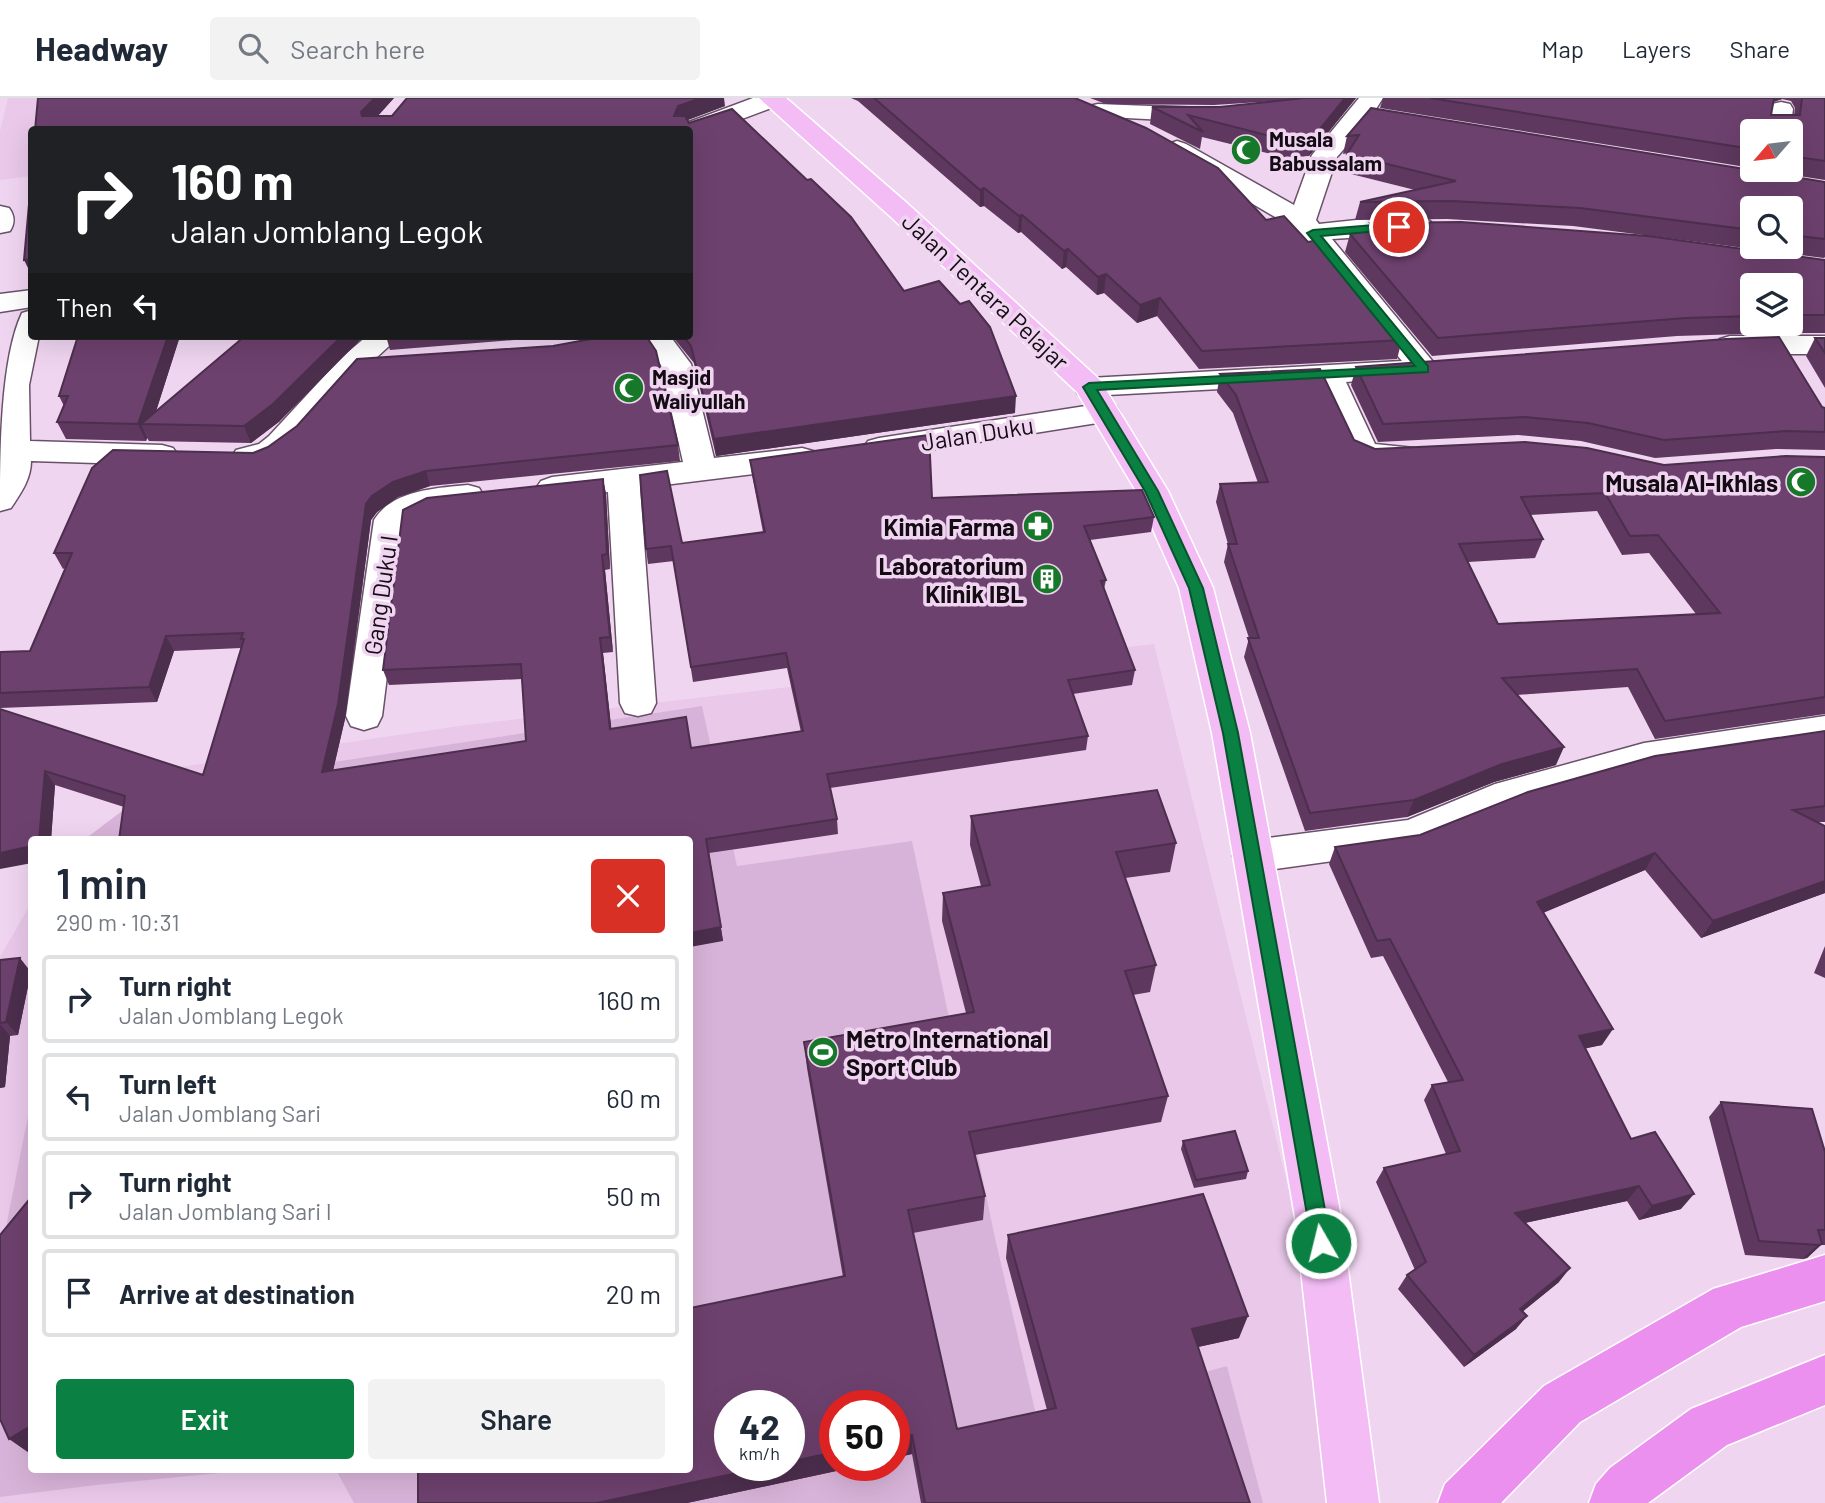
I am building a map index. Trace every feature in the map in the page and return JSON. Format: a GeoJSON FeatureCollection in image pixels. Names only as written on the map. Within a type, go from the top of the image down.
{"type":"FeatureCollection","features":[{"type":"Feature","properties":{"kind":"highway"},"geometry":{"type":"LineString","coordinates":[[1464,1503],[1562,1404],[1730,1306],[1825,1278]]}},
{"type":"Feature","properties":{"kind":"highway"},"geometry":{"type":"LineString","coordinates":[[1629,1498],[1709,1427],[1825,1380]]}},
{"type":"Feature","properties":{"kind":"main road","name":"Jalan Tentara Pelajar"},"geometry":{"type":"LineString","coordinates":[[772,99],[900,211],[1097,400],[1152,491],[1196,588],[1231,733],[1318,1217],[1353,1503]]}},
{"type":"Feature","properties":{"kind":"street"},"geometry":{"type":"LineString","coordinates":[[693,129],[772,99]]}},
{"type":"Feature","properties":{"kind":"street"},"geometry":{"type":"LineString","coordinates":[[1072,102],[1097,111],[1198,159],[1307,227],[1447,226]]}},
{"type":"Feature","properties":{"kind":"street"},"geometry":{"type":"LineString","coordinates":[[1097,111],[1224,116]]}},
{"type":"Feature","properties":{"kind":"street"},"geometry":{"type":"LineString","coordinates":[[1307,227],[1325,155],[1373,111]]}},
{"type":"Feature","properties":{"kind":"street"},"geometry":{"type":"LineString","coordinates":[[0,215],[0,225]]}},
{"type":"Feature","properties":{"kind":"street","name":"Jalan Duku"},"geometry":{"type":"LineString","coordinates":[[430,500],[623,481],[842,453],[1097,400],[1328,375],[1438,368],[1307,227]]}},
{"type":"Feature","properties":{"kind":"street"},"geometry":{"type":"LineString","coordinates":[[0,303],[28,299]]}},
{"type":"Feature","properties":{"kind":"street"},"geometry":{"type":"LineString","coordinates":[[0,500],[15,474],[14,385],[28,328]]}},
{"type":"Feature","properties":{"kind":"street"},"geometry":{"type":"LineString","coordinates":[[658,340],[676,364],[701,471]]}},
{"type":"Feature","properties":{"kind":"street"},"geometry":{"type":"LineString","coordinates":[[1780,343],[1801,376]]}},
{"type":"Feature","properties":{"kind":"street"},"geometry":{"type":"LineString","coordinates":[[1698,345],[1825,345]]}},
{"type":"Feature","properties":{"kind":"street"},"geometry":{"type":"LineString","coordinates":[[15,451],[221,457],[270,451],[352,364],[389,348]]}},
{"type":"Feature","properties":{"kind":"street"},"geometry":{"type":"LineString","coordinates":[[1328,375],[1365,453],[1403,455],[1427,451]]}},
{"type":"Feature","properties":{"kind":"street"},"geometry":{"type":"LineString","coordinates":[[623,481],[638,703]]}},
{"type":"Feature","properties":{"kind":"street","name":"Gang Duku I"},"geometry":{"type":"LineString","coordinates":[[364,716],[390,520],[398,511],[430,500]]}},
{"type":"Feature","properties":{"kind":"street"},"geometry":{"type":"LineString","coordinates":[[1253,856],[1412,835],[1508,795],[1644,757],[1825,730]]}},
{"type":"Feature","properties":{"kind":"shaded area"},"geometry":{"type":"Polygon","coordinates":[[[8,98],[281,98],[281,126],[28,126],[28,176],[0,180],[0,131],[8,98]]]}},
{"type":"Feature","properties":{"kind":"shaded area"},"geometry":{"type":"Polygon","coordinates":[[[1154,644],[1366,1503],[0,1503],[0,957],[28,908],[28,1473],[693,1473],[693,836],[102,836],[180,767],[459,726],[1154,644]]]}},
{"type":"Feature","properties":{"kind":"shaded area","name":"Metro International Sport Club"},"geometry":{"type":"Polygon","coordinates":[[[702,706],[737,866],[912,841],[995,1238],[1037,1419],[1227,1366],[1263,1503],[354,1503],[338,1473],[693,1473],[693,836],[89,836],[150,790],[702,706]]]}},
{"type":"Feature","properties":{"kind":"shaded area"},"geometry":{"type":"Polygon","coordinates":[[[28,1116],[28,1473],[220,1473],[0,1497],[0,1302],[7,1222],[28,1116]]]}},
{"type":"Feature","properties":{"kind":"building"},"geometry":{"type":"Polygon","coordinates":[[[38,98],[375,98],[361,112],[362,116],[392,116],[407,98],[701,98],[678,106],[674,116],[685,116],[689,123],[732,109],[807,180],[811,179],[851,217],[904,291],[939,281],[960,304],[969,301],[990,327],[1016,396],[714,439],[691,346],[686,340],[693,340],[693,126],[35,126],[38,98]]]}},
{"type":"Feature","properties":{"kind":"building"},"geometry":{"type":"Polygon","coordinates":[[[874,98],[1075,98],[1146,128],[1218,168],[1266,220],[1284,216],[1308,242],[1318,240],[1402,340],[1202,351],[1160,298],[1140,305],[1106,274],[1098,277],[1068,249],[1064,251],[1022,215],[1019,216],[984,188],[980,190],[874,98]]]}},
{"type":"Feature","properties":{"kind":"building"},"geometry":{"type":"Polygon","coordinates":[[[1304,98],[1345,98],[1312,139],[1290,141],[1188,115],[1203,132],[1152,107],[1220,107],[1304,98]]]}},
{"type":"Feature","properties":{"kind":"building"},"geometry":{"type":"Polygon","coordinates":[[[1430,98],[1774,98],[1771,115],[1800,115],[1802,98],[1825,98],[1825,161],[1803,158],[1803,119],[1740,119],[1740,147],[1430,98]]]}},
{"type":"Feature","properties":{"kind":"building"},"geometry":{"type":"Polygon","coordinates":[[[1371,108],[1740,168],[1740,182],[1803,182],[1803,178],[1825,182],[1825,239],[1803,236],[1803,196],[1740,196],[1740,228],[1580,208],[1452,201],[1360,202],[1456,181],[1347,154],[1359,135],[1347,136],[1371,108]]]}},
{"type":"Feature","properties":{"kind":"building"},"geometry":{"type":"Polygon","coordinates":[[[28,216],[28,260],[24,260],[28,216]]]}},
{"type":"Feature","properties":{"kind":"building"},"geometry":{"type":"Polygon","coordinates":[[[1461,222],[1648,236],[1740,248],[1740,259],[1803,257],[1825,260],[1825,315],[1803,315],[1803,273],[1740,273],[1740,316],[1685,318],[1438,338],[1350,234],[1373,230],[1370,223],[1461,222]]]}},
{"type":"Feature","properties":{"kind":"building"},"geometry":{"type":"Polygon","coordinates":[[[1779,337],[1825,408],[1825,432],[1786,431],[1664,440],[1588,423],[1525,417],[1383,424],[1356,367],[1726,339],[1779,337]]]}},
{"type":"Feature","properties":{"kind":"building"},"geometry":{"type":"Polygon","coordinates":[[[1815,338],[1825,338],[1825,353],[1815,338]]]}},
{"type":"Feature","properties":{"kind":"building"},"geometry":{"type":"Polygon","coordinates":[[[77,340],[167,340],[138,424],[57,422],[68,396],[59,396],[77,340]]]}},
{"type":"Feature","properties":{"kind":"building"},"geometry":{"type":"Polygon","coordinates":[[[240,340],[338,340],[273,404],[244,426],[141,424],[240,340]]]}},
{"type":"Feature","properties":{"kind":"building"},"geometry":{"type":"Polygon","coordinates":[[[585,340],[649,340],[656,351],[678,445],[426,471],[393,482],[372,496],[366,504],[338,704],[322,772],[526,741],[521,664],[383,670],[403,510],[427,498],[603,479],[607,554],[602,555],[610,637],[600,638],[610,729],[686,717],[691,748],[803,731],[786,653],[691,667],[671,546],[646,549],[640,475],[667,471],[682,543],[765,532],[750,460],[929,435],[932,498],[1142,490],[1154,517],[1084,526],[1106,580],[1101,581],[1135,670],[1068,680],[1088,736],[827,774],[837,819],[706,839],[721,927],[693,932],[693,836],[120,836],[125,796],[45,771],[39,836],[28,836],[28,847],[0,853],[0,709],[203,775],[244,639],[241,639],[243,633],[166,636],[149,687],[0,693],[0,652],[30,651],[72,553],[54,553],[92,468],[113,450],[253,453],[268,447],[297,426],[357,359],[553,346],[585,340]]]}},
{"type":"Feature","properties":{"kind":"building"},"geometry":{"type":"Polygon","coordinates":[[[1320,369],[1354,440],[1375,449],[1525,442],[1587,448],[1664,465],[1786,456],[1825,457],[1825,697],[1665,721],[1637,669],[1502,678],[1564,747],[1502,764],[1414,800],[1310,813],[1248,638],[1259,638],[1228,544],[1237,544],[1220,484],[1268,482],[1236,395],[1220,374],[1320,369]],[[1605,493],[1521,497],[1543,539],[1459,544],[1498,624],[1720,613],[1658,535],[1630,536],[1605,493]]]}},
{"type":"Feature","properties":{"kind":"building"},"geometry":{"type":"Polygon","coordinates":[[[1825,731],[1825,806],[1793,810],[1825,826],[1825,881],[1713,921],[1655,853],[1537,902],[1613,1029],[1579,1036],[1631,1139],[1655,1132],[1694,1194],[1652,1206],[1639,1186],[1515,1213],[1570,1268],[1520,1309],[1527,1316],[1474,1355],[1407,1275],[1426,1262],[1384,1168],[1460,1151],[1432,1085],[1463,1080],[1390,939],[1377,941],[1335,847],[1420,835],[1528,792],[1655,756],[1825,731]]]}},
{"type":"Feature","properties":{"kind":"building"},"geometry":{"type":"Polygon","coordinates":[[[1157,790],[1176,843],[1116,852],[1156,965],[1125,971],[1168,1096],[969,1132],[985,1196],[908,1210],[957,1429],[1056,1408],[1008,1235],[1203,1194],[1248,1316],[1192,1329],[1250,1503],[925,1503],[910,1435],[910,1390],[819,1390],[819,1455],[805,1459],[805,1390],[714,1390],[714,1478],[597,1503],[418,1503],[418,1473],[693,1473],[693,1307],[845,1276],[804,1042],[974,1012],[943,893],[990,885],[971,816],[1157,790]]]}},
{"type":"Feature","properties":{"kind":"building"},"geometry":{"type":"Polygon","coordinates":[[[20,958],[6,1022],[0,1023],[0,960],[20,958]]]}},
{"type":"Feature","properties":{"kind":"building"},"geometry":{"type":"Polygon","coordinates":[[[1721,1102],[1812,1109],[1825,1152],[1825,1230],[1818,1230],[1822,1244],[1759,1241],[1721,1102]]]}},
{"type":"Feature","properties":{"kind":"building"},"geometry":{"type":"Polygon","coordinates":[[[1235,1131],[1248,1171],[1196,1180],[1183,1141],[1235,1131]]]}},
{"type":"Feature","properties":{"kind":"building"},"geometry":{"type":"Polygon","coordinates":[[[28,1201],[28,1427],[9,1439],[0,1419],[0,1235],[28,1201]]]}},
{"type":"Feature","properties":{"kind":"place","name":"Musala Babussalam"},"geometry":{"type":"Point","coordinates":[1246,150]}},
{"type":"Feature","properties":{"kind":"place","name":"Masjid Waliyullah"},"geometry":{"type":"Point","coordinates":[629,388]}},
{"type":"Feature","properties":{"kind":"place","name":"Musala Al-Ikhlas"},"geometry":{"type":"Point","coordinates":[1801,482]}},
{"type":"Feature","properties":{"kind":"place","name":"Kimia Farma"},"geometry":{"type":"Point","coordinates":[1038,526]}},
{"type":"Feature","properties":{"kind":"place","name":"Laboratorium Klinik IBL"},"geometry":{"type":"Point","coordinates":[1047,579]}},
{"type":"Feature","properties":{"kind":"place","name":"Metro International Sport Club"},"geometry":{"type":"Point","coordinates":[823,1052]}},
{"type":"Feature","properties":{"kind":"route"},"geometry":{"type":"LineString","coordinates":[[1321,1243],[1231,733],[1196,588],[1152,491],[1089,387],[1424,369],[1313,233],[1399,227]]}}]}
